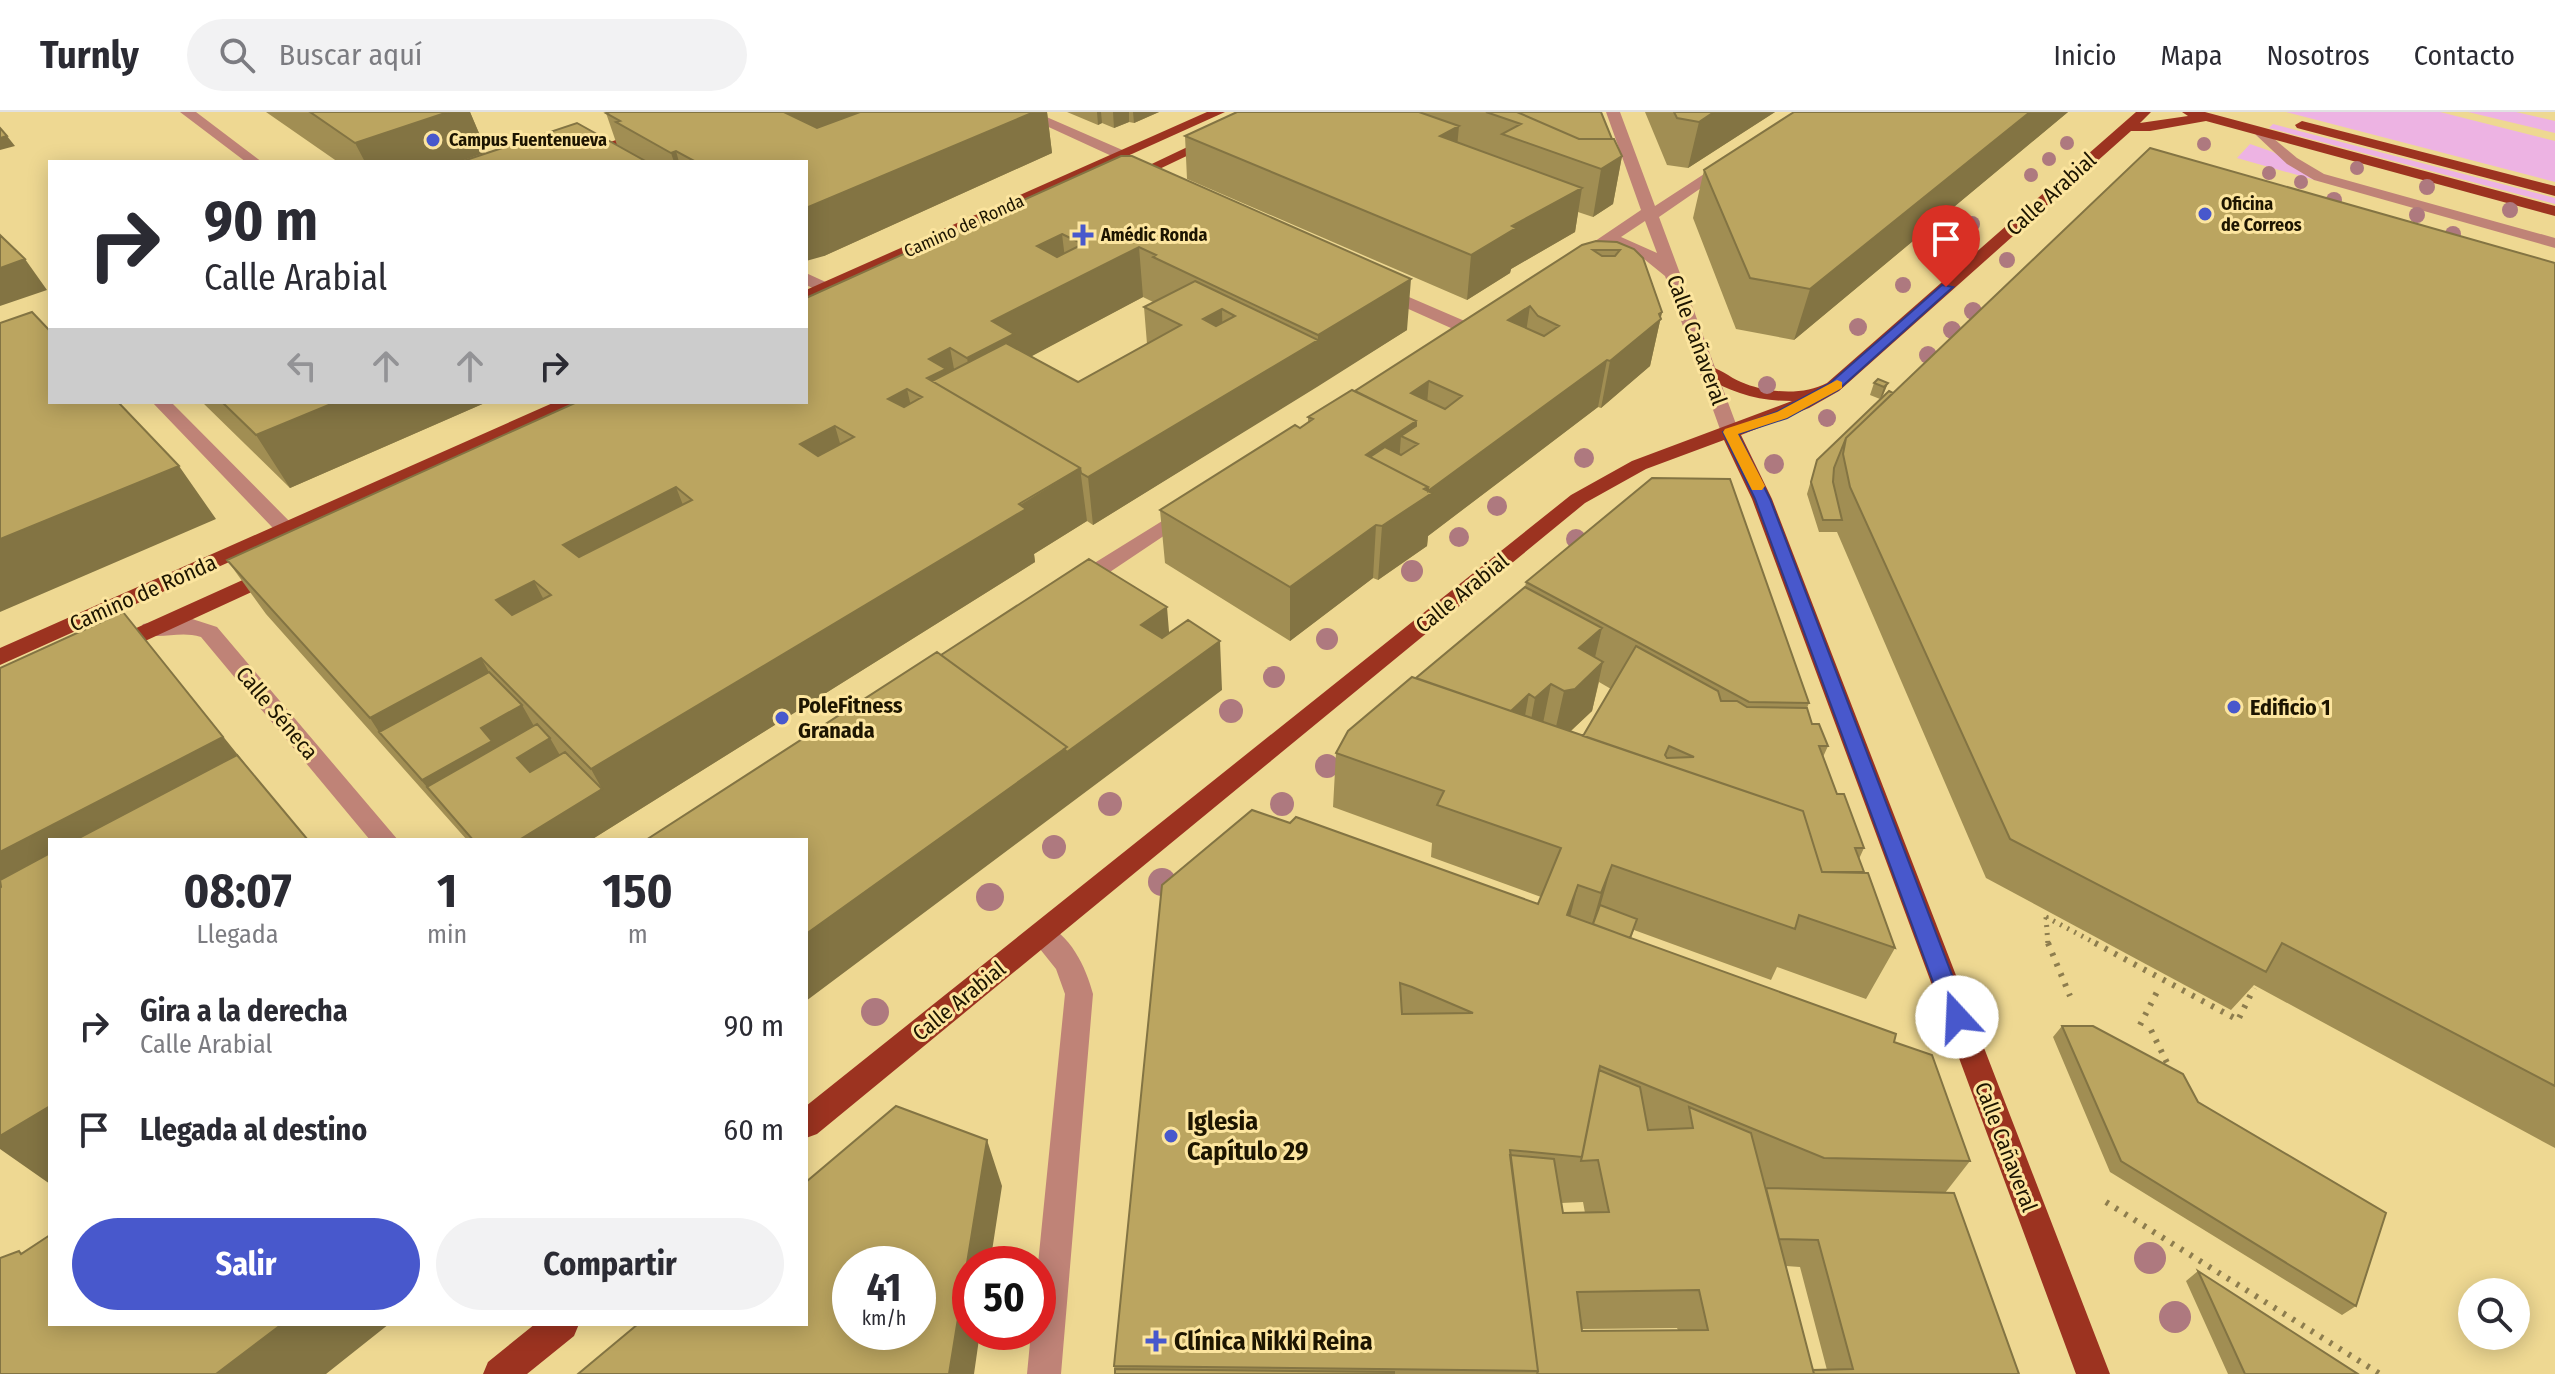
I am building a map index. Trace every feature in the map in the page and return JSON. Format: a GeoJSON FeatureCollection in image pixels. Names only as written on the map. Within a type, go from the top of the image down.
{"type":"FeatureCollection","features":[{"type":"Feature","properties":{"kind":"main road"},"geometry":{"type":"LineString","coordinates":[[592,158],[705,112]]}},
{"type":"Feature","properties":{"kind":"main road","name":"Camino de Ronda"},"geometry":{"type":"LineString","coordinates":[[808,295],[1218,112]]}},
{"type":"Feature","properties":{"kind":"main road"},"geometry":{"type":"LineString","coordinates":[[1123,181],[1272,112]]}},
{"type":"Feature","properties":{"kind":"main road","name":"Calle Arabial"},"geometry":{"type":"LineString","coordinates":[[808,1122],[1586,493],[1631,468],[1782,415],[1820,396],[1839,383],[2144,112]]}},
{"type":"Feature","properties":{"kind":"main road"},"geometry":{"type":"LineString","coordinates":[[2189,112],[2555,211]]}},
{"type":"Feature","properties":{"kind":"main road"},"geometry":{"type":"LineString","coordinates":[[2126,127],[2150,127],[2186,118],[2207,117]]}},
{"type":"Feature","properties":{"kind":"main road"},"geometry":{"type":"LineString","coordinates":[[2289,122],[2555,191]]}},
{"type":"Feature","properties":{"kind":"main road"},"geometry":{"type":"LineString","coordinates":[[1708,371],[1736,387],[1764,396],[1820,396]]}},
{"type":"Feature","properties":{"kind":"main road","name":"Camino de Ronda"},"geometry":{"type":"LineString","coordinates":[[0,657],[566,404]]}},
{"type":"Feature","properties":{"kind":"main road","name":"Calle Cañaveral"},"geometry":{"type":"LineString","coordinates":[[1730,432],[1762,499],[2093,1374]]}},
{"type":"Feature","properties":{"kind":"main road","name":"Camino de Ronda"},"geometry":{"type":"LineString","coordinates":[[90,657],[318,552]]}},
{"type":"Feature","properties":{"kind":"main road"},"geometry":{"type":"LineString","coordinates":[[500,1374],[560,1326]]}},
{"type":"Feature","properties":{"kind":"street"},"geometry":{"type":"LineString","coordinates":[[187,112],[252,160]]}},
{"type":"Feature","properties":{"kind":"street"},"geometry":{"type":"LineString","coordinates":[[1023,112],[1122,155],[1123,181],[1150,186]]}},
{"type":"Feature","properties":{"kind":"street","name":"Calle Cañaveral"},"geometry":{"type":"LineString","coordinates":[[1613,112],[1730,432]]}},
{"type":"Feature","properties":{"kind":"street"},"geometry":{"type":"LineString","coordinates":[[2261,132],[2292,161],[2319,177],[2555,243]]}},
{"type":"Feature","properties":{"kind":"street"},"geometry":{"type":"LineString","coordinates":[[1563,268],[1745,154]]}},
{"type":"Feature","properties":{"kind":"street"},"geometry":{"type":"LineString","coordinates":[[2292,161],[2555,233]]}},
{"type":"Feature","properties":{"kind":"street"},"geometry":{"type":"LineString","coordinates":[[1609,238],[1655,258],[1672,274]]}},
{"type":"Feature","properties":{"kind":"street"},"geometry":{"type":"LineString","coordinates":[[808,279],[824,288]]}},
{"type":"Feature","properties":{"kind":"street"},"geometry":{"type":"LineString","coordinates":[[1368,284],[1474,325],[1445,345]]}},
{"type":"Feature","properties":{"kind":"street"},"geometry":{"type":"LineString","coordinates":[[163,404],[286,529]]}},
{"type":"Feature","properties":{"kind":"street"},"geometry":{"type":"LineString","coordinates":[[1063,592],[1207,499]]}},
{"type":"Feature","properties":{"kind":"street","name":"Camino de Ronda"},"geometry":{"type":"LineString","coordinates":[[286,529],[318,552]]}},
{"type":"Feature","properties":{"kind":"street","name":"Calle Séneca"},"geometry":{"type":"LineString","coordinates":[[151,629],[186,624],[209,632],[383,838]]}},
{"type":"Feature","properties":{"kind":"street"},"geometry":{"type":"LineString","coordinates":[[1042,934],[1062,952],[1075,973],[1079,994],[1044,1374]]}},
{"type":"Feature","properties":{"kind":"path"},"geometry":{"type":"LineString","coordinates":[[2070,996],[2048,950],[2046,917],[2238,1020],[2254,988]]}},
{"type":"Feature","properties":{"kind":"path"},"geometry":{"type":"LineString","coordinates":[[2140,1025],[2159,988]]}},
{"type":"Feature","properties":{"kind":"path"},"geometry":{"type":"LineString","coordinates":[[2151,1030],[2175,1078]]}},
{"type":"Feature","properties":{"kind":"path"},"geometry":{"type":"LineString","coordinates":[[2106,1202],[2380,1374]]}},
{"type":"Feature","properties":{"kind":"shaded area"},"geometry":{"type":"Polygon","coordinates":[[[2286,112],[2440,112],[2555,141],[2555,182],[2286,112]]]}},
{"type":"Feature","properties":{"kind":"shaded area"},"geometry":{"type":"Polygon","coordinates":[[[2468,112],[2516,112],[2555,121],[2555,133],[2468,112]]]}},
{"type":"Feature","properties":{"kind":"shaded area"},"geometry":{"type":"Polygon","coordinates":[[[2273,124],[2555,198],[2555,204],[2269,128],[2273,124]]]}},
{"type":"Feature","properties":{"kind":"shaded area"},"geometry":{"type":"Polygon","coordinates":[[[2250,144],[2273,152],[2322,182],[2237,158],[2250,144]]]}},
{"type":"Feature","properties":{"kind":"building"},"geometry":{"type":"Polygon","coordinates":[[[310,112],[448,112],[355,143],[310,112]]]}},
{"type":"Feature","properties":{"kind":"building"},"geometry":{"type":"Polygon","coordinates":[[[784,112],[817,128],[860,112],[1034,112],[808,207],[808,160],[692,160],[676,151],[671,153],[616,122],[620,121],[606,113],[784,112]]]}},
{"type":"Feature","properties":{"kind":"building"},"geometry":{"type":"Polygon","coordinates":[[[1237,112],[1419,112],[1459,126],[1440,136],[1582,188],[1512,226],[1516,228],[1471,255],[1185,136],[1237,112]]]}},
{"type":"Feature","properties":{"kind":"building"},"geometry":{"type":"Polygon","coordinates":[[[1486,112],[1517,112],[1579,139],[1614,139],[1622,156],[1601,169],[1502,134],[1521,124],[1486,112]]]}},
{"type":"Feature","properties":{"kind":"building"},"geometry":{"type":"Polygon","coordinates":[[[1517,112],[1601,112],[1612,139],[1579,139],[1517,112]]]}},
{"type":"Feature","properties":{"kind":"building"},"geometry":{"type":"Polygon","coordinates":[[[1674,112],[1714,112],[1699,122],[1677,118],[1674,112]]]}},
{"type":"Feature","properties":{"kind":"building"},"geometry":{"type":"Polygon","coordinates":[[[1794,112],[2030,112],[1810,289],[1750,278],[1704,170],[1794,112]]]}},
{"type":"Feature","properties":{"kind":"building"},"geometry":{"type":"Polygon","coordinates":[[[577,123],[643,160],[466,160],[577,123]]]}},
{"type":"Feature","properties":{"kind":"building","name":"Edificio 1"},"geometry":{"type":"Polygon","coordinates":[[[2150,148],[2555,263],[2555,1086],[2282,943],[2266,972],[2010,839],[1850,487],[1843,454],[1846,438],[2150,148]]]}},
{"type":"Feature","properties":{"kind":"building"},"geometry":{"type":"Polygon","coordinates":[[[1121,156],[1132,156],[1411,279],[1318,335],[1153,257],[1156,255],[1139,247],[992,321],[1014,334],[967,358],[950,348],[929,359],[946,369],[927,378],[1080,468],[1019,504],[1026,509],[591,769],[481,658],[370,718],[227,560],[573,404],[808,404],[808,297],[1121,156]],[[1062,234],[1037,246],[1057,257],[1083,244],[1062,234]],[[907,389],[888,399],[904,407],[922,397],[907,389]],[[835,426],[800,444],[818,456],[854,437],[835,426]],[[676,487],[563,545],[579,557],[692,500],[676,487]],[[534,581],[496,600],[512,615],[551,595],[534,581]]]}},
{"type":"Feature","properties":{"kind":"building"},"geometry":{"type":"Polygon","coordinates":[[[0,235],[25,259],[0,268],[0,235]]]}},
{"type":"Feature","properties":{"kind":"building"},"geometry":{"type":"Polygon","coordinates":[[[1596,241],[1617,242],[1634,249],[1643,258],[1662,312],[1659,314],[1661,319],[1610,361],[1607,360],[1428,491],[1428,487],[1370,457],[1385,447],[1401,455],[1418,444],[1401,436],[1416,426],[1416,421],[1355,391],[1582,245],[1596,241]],[[1593,250],[1602,256],[1615,256],[1620,250],[1593,250]],[[1530,306],[1508,320],[1544,336],[1559,326],[1538,316],[1530,306]],[[1429,381],[1411,393],[1445,409],[1462,396],[1429,381]]]}},
{"type":"Feature","properties":{"kind":"building"},"geometry":{"type":"Polygon","coordinates":[[[1195,281],[1318,340],[1088,477],[1081,473],[1080,468],[932,381],[1006,343],[1078,382],[1181,325],[1144,307],[1195,281]],[[1222,309],[1203,319],[1216,326],[1235,316],[1222,309]]]}},
{"type":"Feature","properties":{"kind":"building"},"geometry":{"type":"Polygon","coordinates":[[[32,312],[48,329],[48,404],[120,404],[179,466],[0,539],[0,323],[32,312]]]}},
{"type":"Feature","properties":{"kind":"building"},"geometry":{"type":"Polygon","coordinates":[[[1878,379],[1888,383],[1884,387],[1874,383],[1878,379]]]}},
{"type":"Feature","properties":{"kind":"building"},"geometry":{"type":"Polygon","coordinates":[[[1352,390],[1416,421],[1366,455],[1428,487],[1424,489],[1432,493],[1382,526],[1376,525],[1290,587],[1160,510],[1295,425],[1300,428],[1313,419],[1308,417],[1352,390]]]}},
{"type":"Feature","properties":{"kind":"building"},"geometry":{"type":"Polygon","coordinates":[[[1889,391],[1893,393],[1846,438],[1834,468],[1833,482],[1842,520],[1823,520],[1811,482],[1817,460],[1889,391]]]}},
{"type":"Feature","properties":{"kind":"building"},"geometry":{"type":"Polygon","coordinates":[[[224,404],[331,404],[256,435],[224,404]]]}},
{"type":"Feature","properties":{"kind":"building"},"geometry":{"type":"Polygon","coordinates":[[[1652,478],[1730,479],[1809,703],[1749,702],[1526,582],[1652,478]]]}},
{"type":"Feature","properties":{"kind":"building"},"geometry":{"type":"Polygon","coordinates":[[[1089,559],[1167,607],[1141,625],[1162,638],[1188,620],[1220,641],[1067,752],[1064,749],[1067,747],[941,655],[1089,559]]]}},
{"type":"Feature","properties":{"kind":"building"},"geometry":{"type":"Polygon","coordinates":[[[1525,587],[1602,628],[1579,648],[1603,662],[1575,689],[1564,691],[1551,684],[1535,698],[1529,694],[1511,711],[1416,678],[1525,587]]]}},
{"type":"Feature","properties":{"kind":"building"},"geometry":{"type":"Polygon","coordinates":[[[123,612],[223,737],[0,852],[0,668],[123,612]]]}},
{"type":"Feature","properties":{"kind":"building"},"geometry":{"type":"Polygon","coordinates":[[[1636,646],[1718,691],[1721,701],[1737,701],[1747,707],[1807,708],[1812,724],[1819,724],[1828,746],[1819,746],[1837,794],[1844,794],[1864,848],[1855,848],[1864,872],[1822,872],[1803,811],[1583,736],[1636,646]],[[1669,746],[1665,755],[1667,758],[1694,757],[1669,746]]]}},
{"type":"Feature","properties":{"kind":"building"},"geometry":{"type":"Polygon","coordinates":[[[937,652],[1067,747],[808,933],[808,838],[649,838],[937,652]]]}},
{"type":"Feature","properties":{"kind":"building"},"geometry":{"type":"Polygon","coordinates":[[[489,672],[522,705],[481,728],[492,741],[422,780],[379,732],[489,672]]]}},
{"type":"Feature","properties":{"kind":"building"},"geometry":{"type":"Polygon","coordinates":[[[1412,677],[1803,811],[1822,872],[1868,873],[1895,948],[1799,915],[1795,929],[1612,865],[1601,893],[1578,885],[1567,915],[1896,1034],[1894,1042],[1932,1055],[1970,1161],[1824,1158],[1600,1066],[1582,1157],[1510,1150],[1538,1371],[1114,1366],[1162,885],[1252,810],[1290,823],[1296,817],[1538,904],[1561,848],[1437,805],[1444,791],[1336,753],[1348,731],[1412,677]],[[1400,983],[1402,1014],[1473,1013],[1400,983]]]}},
{"type":"Feature","properties":{"kind":"building"},"geometry":{"type":"Polygon","coordinates":[[[537,724],[550,738],[517,758],[530,772],[565,752],[602,789],[523,838],[471,838],[427,787],[537,724]]]}},
{"type":"Feature","properties":{"kind":"building"},"geometry":{"type":"Polygon","coordinates":[[[237,755],[306,838],[79,838],[237,755]]]}},
{"type":"Feature","properties":{"kind":"building"},"geometry":{"type":"Polygon","coordinates":[[[48,854],[48,1107],[0,1136],[1,887],[0,880],[48,854]]]}},
{"type":"Feature","properties":{"kind":"building"},"geometry":{"type":"Polygon","coordinates":[[[1600,905],[1637,919],[1630,938],[1593,924],[1600,905]]]}},
{"type":"Feature","properties":{"kind":"building"},"geometry":{"type":"Polygon","coordinates":[[[2062,1026],[2093,1026],[2183,1074],[2198,1102],[2386,1213],[2356,1306],[2121,1161],[2062,1026]]]}},
{"type":"Feature","properties":{"kind":"building"},"geometry":{"type":"Polygon","coordinates":[[[1599,1070],[1640,1087],[1648,1130],[1693,1128],[1689,1107],[1751,1133],[1814,1374],[1537,1374],[1510,1155],[1554,1159],[1563,1213],[1609,1212],[1598,1160],[1581,1161],[1599,1070]],[[1699,1290],[1577,1292],[1582,1331],[1708,1330],[1699,1290]]]}},
{"type":"Feature","properties":{"kind":"building"},"geometry":{"type":"Polygon","coordinates":[[[896,1106],[987,1140],[970,1246],[952,1246],[953,1350],[949,1374],[578,1374],[636,1326],[808,1326],[808,1180],[896,1106]]]}},
{"type":"Feature","properties":{"kind":"building"},"geometry":{"type":"Polygon","coordinates":[[[1766,1188],[1954,1193],[2019,1374],[1814,1374],[1813,1370],[1853,1369],[1818,1240],[1779,1239],[1766,1188]]]}},
{"type":"Feature","properties":{"kind":"building"},"geometry":{"type":"Polygon","coordinates":[[[48,1236],[48,1326],[279,1326],[216,1374],[0,1374],[0,1258],[19,1251],[21,1254],[48,1236]]]}},
{"type":"Feature","properties":{"kind":"building"},"geometry":{"type":"Polygon","coordinates":[[[2198,1271],[2358,1374],[2245,1374],[2198,1271]]]}},
{"type":"Feature","properties":{"kind":"building"},"geometry":{"type":"Polygon","coordinates":[[[1115,1369],[1394,1372],[1394,1374],[1115,1374],[1115,1369]]]}},
{"type":"Feature","properties":{"kind":"slow traffic"},"geometry":{"type":"LineString","coordinates":[[1757,486],[1730,432],[1782,415],[1837,385]]}},
{"type":"Feature","properties":{"kind":"place","name":"Campus Fuentenueva"},"geometry":{"type":"Point","coordinates":[433,140]}},
{"type":"Feature","properties":{"kind":"place","name":"Oficina de Correos"},"geometry":{"type":"Point","coordinates":[2205,214]}},
{"type":"Feature","properties":{"kind":"place","name":"Amédic Ronda"},"geometry":{"type":"Point","coordinates":[1083,235]}},
{"type":"Feature","properties":{"kind":"place","name":"Edificio 1"},"geometry":{"type":"Point","coordinates":[2234,707]}},
{"type":"Feature","properties":{"kind":"place","name":"PoleFitness Granada"},"geometry":{"type":"Point","coordinates":[782,718]}},
{"type":"Feature","properties":{"kind":"place","name":"Iglesia Capítulo 29"},"geometry":{"type":"Point","coordinates":[1171,1136]}},
{"type":"Feature","properties":{"kind":"place","name":"Clínica Nikki Reina"},"geometry":{"type":"Point","coordinates":[1156,1341]}},
{"type":"Feature","properties":{"kind":"route"},"geometry":{"type":"LineString","coordinates":[[1946,287],[1833,387],[1782,415],[1730,432],[1762,499],[1957,1017]]}}]}
